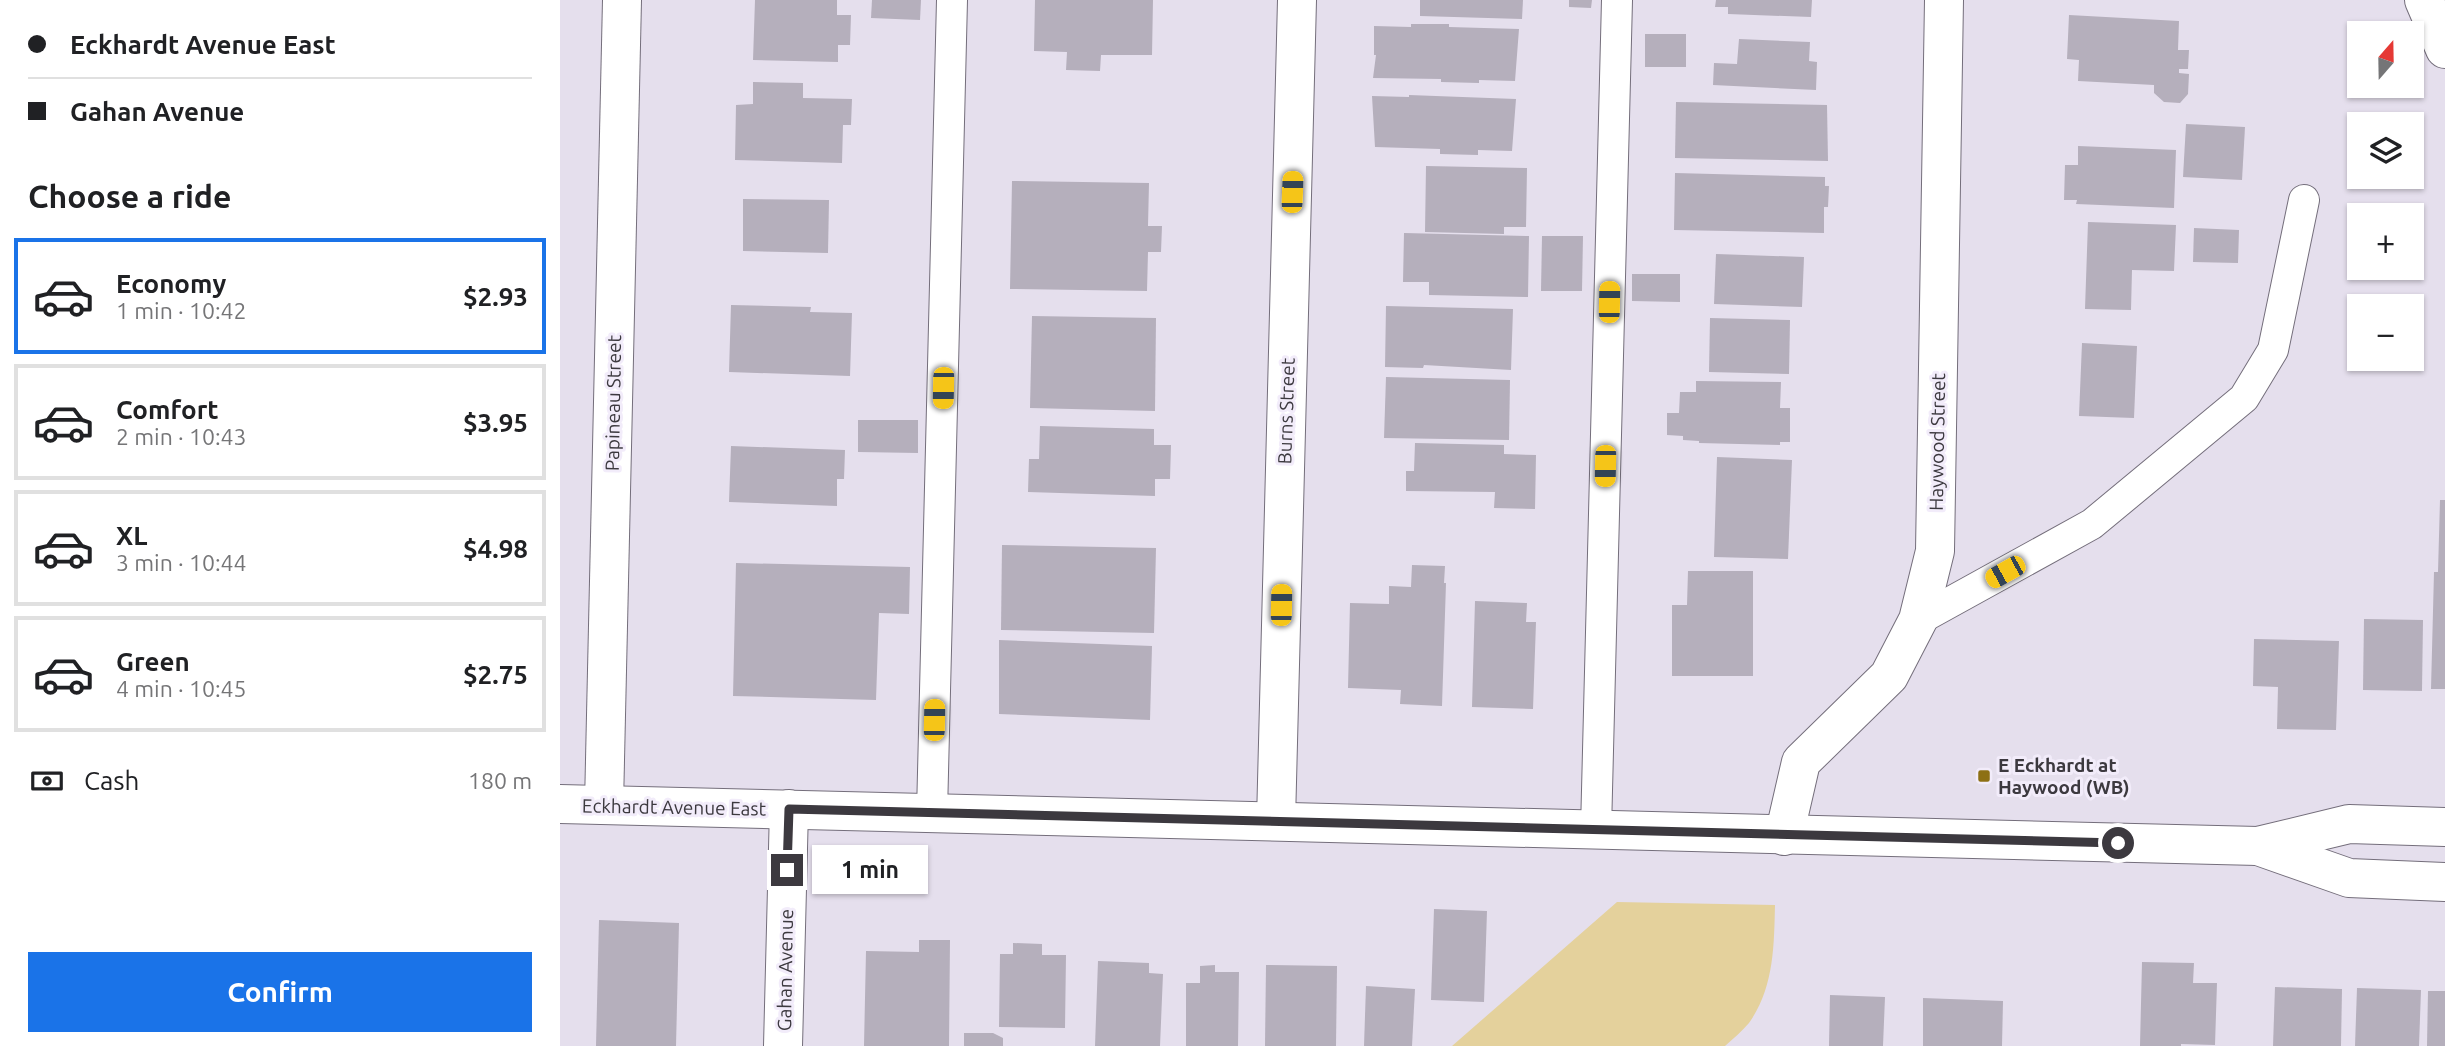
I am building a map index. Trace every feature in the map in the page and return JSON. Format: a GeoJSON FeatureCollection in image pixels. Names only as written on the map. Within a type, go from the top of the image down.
{"type":"FeatureCollection","features":[{"type":"Feature","properties":{"kind":"street","name":"Papineau Street"},"geometry":{"type":"LineString","coordinates":[[604,805],[622,0]]}},
{"type":"Feature","properties":{"kind":"street","name":"Burns Street"},"geometry":{"type":"LineString","coordinates":[[1276,821],[1297,0]]}},
{"type":"Feature","properties":{"kind":"street","name":"Haywood Street"},"geometry":{"type":"LineString","coordinates":[[1784,836],[1801,762],[1889,676],[1918,620],[1935,551],[1944,0]]}},
{"type":"Feature","properties":{"kind":"street"},"geometry":{"type":"LineString","coordinates":[[2424,0],[2445,49]]}},
{"type":"Feature","properties":{"kind":"street","name":"Eckhardt Avenue East"},"geometry":{"type":"LineString","coordinates":[[560,804],[2258,846],[2349,824],[2445,827]]}},
{"type":"Feature","properties":{"kind":"street","name":"Gahan Avenue"},"geometry":{"type":"LineString","coordinates":[[783,1046],[789,809]]}},
{"type":"Feature","properties":{"kind":"street","name":"Eckhardt Avenue East"},"geometry":{"type":"LineString","coordinates":[[2258,846],[2349,878],[2445,882]]}},
{"type":"Feature","properties":{"kind":"lane"},"geometry":{"type":"LineString","coordinates":[[932,813],[952,0]]}},
{"type":"Feature","properties":{"kind":"lane"},"geometry":{"type":"LineString","coordinates":[[1596,830],[1617,0]]}},
{"type":"Feature","properties":{"kind":"lane"},"geometry":{"type":"LineString","coordinates":[[1918,620],[2092,524],[2244,398],[2273,351],[2304,200]]}},
{"type":"Feature","properties":{"kind":"shaded area"},"geometry":{"type":"Polygon","coordinates":[[[1617,902],[1775,905],[1771,966],[1763,996],[1749,1023],[1725,1046],[1452,1046],[1617,902]]]}},
{"type":"Feature","properties":{"kind":"building"},"geometry":{"type":"Polygon","coordinates":[[[755,0],[837,0],[837,15],[851,15],[850,45],[838,45],[838,62],[753,60],[755,0]]]}},
{"type":"Feature","properties":{"kind":"building"},"geometry":{"type":"Polygon","coordinates":[[[872,0],[921,0],[920,20],[871,18],[872,0]]]}},
{"type":"Feature","properties":{"kind":"building"},"geometry":{"type":"Polygon","coordinates":[[[1035,0],[1153,0],[1152,55],[1101,55],[1100,71],[1066,70],[1067,52],[1034,51],[1035,0]]]}},
{"type":"Feature","properties":{"kind":"building"},"geometry":{"type":"Polygon","coordinates":[[[1420,0],[1523,0],[1522,19],[1420,16],[1420,0]]]}},
{"type":"Feature","properties":{"kind":"building"},"geometry":{"type":"Polygon","coordinates":[[[1569,0],[1592,0],[1591,8],[1569,7],[1569,0]]]}},
{"type":"Feature","properties":{"kind":"building"},"geometry":{"type":"Polygon","coordinates":[[[1716,0],[1812,0],[1811,17],[1728,14],[1728,7],[1715,7],[1716,0]]]}},
{"type":"Feature","properties":{"kind":"building"},"geometry":{"type":"Polygon","coordinates":[[[2069,15],[2179,21],[2178,50],[2189,50],[2188,69],[2179,69],[2179,73],[2189,74],[2188,94],[2180,103],[2164,102],[2154,93],[2154,85],[2078,81],[2079,60],[2067,59],[2069,15]]]}},
{"type":"Feature","properties":{"kind":"building"},"geometry":{"type":"Polygon","coordinates":[[[1411,24],[1519,29],[1515,81],[1479,80],[1479,83],[1441,82],[1441,79],[1373,78],[1376,55],[1374,26],[1411,27],[1411,24]]]}},
{"type":"Feature","properties":{"kind":"building"},"geometry":{"type":"Polygon","coordinates":[[[1645,34],[1686,34],[1686,67],[1645,67],[1645,34]]]}},
{"type":"Feature","properties":{"kind":"building"},"geometry":{"type":"Polygon","coordinates":[[[1739,39],[1810,42],[1809,61],[1817,62],[1816,90],[1713,85],[1714,63],[1737,64],[1739,39]]]}},
{"type":"Feature","properties":{"kind":"building"},"geometry":{"type":"Polygon","coordinates":[[[753,82],[803,83],[803,98],[852,99],[851,125],[843,125],[842,163],[735,160],[736,105],[753,104],[753,82]]]}},
{"type":"Feature","properties":{"kind":"building"},"geometry":{"type":"Polygon","coordinates":[[[1372,96],[1516,99],[1512,151],[1478,150],[1478,155],[1440,154],[1440,149],[1375,147],[1372,96]]]}},
{"type":"Feature","properties":{"kind":"building"},"geometry":{"type":"Polygon","coordinates":[[[1676,102],[1827,105],[1828,161],[1675,158],[1676,102]]]}},
{"type":"Feature","properties":{"kind":"building"},"geometry":{"type":"Polygon","coordinates":[[[2186,124],[2245,127],[2242,180],[2183,177],[2186,124]]]}},
{"type":"Feature","properties":{"kind":"building"},"geometry":{"type":"Polygon","coordinates":[[[2078,146],[2176,150],[2174,208],[2076,204],[2077,200],[2064,200],[2065,165],[2078,165],[2078,146]]]}},
{"type":"Feature","properties":{"kind":"building"},"geometry":{"type":"Polygon","coordinates":[[[1426,166],[1527,168],[1526,227],[1504,227],[1504,234],[1425,232],[1426,166]]]}},
{"type":"Feature","properties":{"kind":"building"},"geometry":{"type":"Polygon","coordinates":[[[1675,173],[1825,177],[1825,186],[1829,186],[1828,207],[1824,207],[1824,233],[1674,230],[1675,173]]]}},
{"type":"Feature","properties":{"kind":"building"},"geometry":{"type":"Polygon","coordinates":[[[1012,181],[1149,183],[1148,226],[1162,226],[1161,252],[1148,252],[1147,291],[1010,289],[1012,181]]]}},
{"type":"Feature","properties":{"kind":"building"},"geometry":{"type":"Polygon","coordinates":[[[743,199],[829,200],[828,253],[743,251],[743,199]]]}},
{"type":"Feature","properties":{"kind":"building"},"geometry":{"type":"Polygon","coordinates":[[[2088,222],[2176,225],[2174,271],[2132,270],[2131,310],[2085,309],[2088,222]]]}},
{"type":"Feature","properties":{"kind":"building"},"geometry":{"type":"Polygon","coordinates":[[[2194,228],[2239,230],[2238,263],[2193,262],[2194,228]]]}},
{"type":"Feature","properties":{"kind":"building"},"geometry":{"type":"Polygon","coordinates":[[[1404,233],[1529,236],[1528,297],[1429,295],[1429,282],[1403,282],[1404,233]]]}},
{"type":"Feature","properties":{"kind":"building"},"geometry":{"type":"Polygon","coordinates":[[[1542,236],[1583,236],[1582,291],[1541,291],[1542,236]]]}},
{"type":"Feature","properties":{"kind":"building"},"geometry":{"type":"Polygon","coordinates":[[[1716,254],[1804,257],[1802,307],[1714,304],[1716,254]]]}},
{"type":"Feature","properties":{"kind":"building"},"geometry":{"type":"Polygon","coordinates":[[[1632,274],[1680,274],[1680,302],[1632,301],[1632,274]]]}},
{"type":"Feature","properties":{"kind":"building"},"geometry":{"type":"Polygon","coordinates":[[[731,305],[811,307],[810,312],[852,313],[850,376],[729,372],[731,305]]]}},
{"type":"Feature","properties":{"kind":"building"},"geometry":{"type":"Polygon","coordinates":[[[1386,306],[1513,309],[1511,370],[1424,365],[1423,368],[1385,367],[1386,306]]]}},
{"type":"Feature","properties":{"kind":"building"},"geometry":{"type":"Polygon","coordinates":[[[1032,316],[1156,318],[1155,411],[1030,408],[1032,316]]]}},
{"type":"Feature","properties":{"kind":"building"},"geometry":{"type":"Polygon","coordinates":[[[1710,318],[1790,320],[1789,374],[1709,372],[1710,318]]]}},
{"type":"Feature","properties":{"kind":"building"},"geometry":{"type":"Polygon","coordinates":[[[2082,343],[2137,346],[2134,418],[2079,416],[2082,343]]]}},
{"type":"Feature","properties":{"kind":"building"},"geometry":{"type":"Polygon","coordinates":[[[1386,377],[1510,380],[1509,440],[1384,438],[1386,377]]]}},
{"type":"Feature","properties":{"kind":"building"},"geometry":{"type":"Polygon","coordinates":[[[1696,381],[1781,382],[1780,408],[1790,408],[1790,442],[1780,442],[1780,445],[1699,443],[1683,440],[1683,436],[1667,435],[1667,413],[1679,413],[1680,392],[1696,392],[1696,381]]]}},
{"type":"Feature","properties":{"kind":"building"},"geometry":{"type":"Polygon","coordinates":[[[858,420],[918,420],[918,453],[858,452],[858,420]]]}},
{"type":"Feature","properties":{"kind":"building"},"geometry":{"type":"Polygon","coordinates":[[[1040,426],[1154,429],[1154,445],[1171,445],[1170,479],[1155,479],[1155,496],[1028,492],[1029,459],[1039,459],[1040,426]]]}},
{"type":"Feature","properties":{"kind":"building"},"geometry":{"type":"Polygon","coordinates":[[[1415,443],[1504,445],[1504,454],[1536,455],[1535,509],[1494,508],[1495,492],[1406,491],[1406,471],[1414,471],[1415,443]]]}},
{"type":"Feature","properties":{"kind":"building"},"geometry":{"type":"Polygon","coordinates":[[[731,446],[845,450],[844,479],[837,479],[837,506],[729,502],[731,446]]]}},
{"type":"Feature","properties":{"kind":"building"},"geometry":{"type":"Polygon","coordinates":[[[1717,457],[1792,460],[1788,559],[1714,557],[1717,457]]]}},
{"type":"Feature","properties":{"kind":"building"},"geometry":{"type":"Polygon","coordinates":[[[2440,500],[2445,500],[2445,689],[2431,689],[2434,572],[2438,572],[2440,500]]]}},
{"type":"Feature","properties":{"kind":"building"},"geometry":{"type":"Polygon","coordinates":[[[1002,545],[1156,548],[1154,633],[1001,630],[1002,545]]]}},
{"type":"Feature","properties":{"kind":"building"},"geometry":{"type":"Polygon","coordinates":[[[736,563],[910,567],[909,614],[879,613],[876,700],[733,696],[736,563]]]}},
{"type":"Feature","properties":{"kind":"building"},"geometry":{"type":"Polygon","coordinates":[[[1412,565],[1445,566],[1442,706],[1400,704],[1401,690],[1348,688],[1350,603],[1389,604],[1389,586],[1411,587],[1412,565]]]}},
{"type":"Feature","properties":{"kind":"building"},"geometry":{"type":"Polygon","coordinates":[[[1688,571],[1753,571],[1753,676],[1672,676],[1672,605],[1687,605],[1688,571]]]}},
{"type":"Feature","properties":{"kind":"building"},"geometry":{"type":"Polygon","coordinates":[[[1475,601],[1527,603],[1526,622],[1536,622],[1533,709],[1472,707],[1475,601]]]}},
{"type":"Feature","properties":{"kind":"building"},"geometry":{"type":"Polygon","coordinates":[[[2364,619],[2423,620],[2422,691],[2363,690],[2364,619]]]}},
{"type":"Feature","properties":{"kind":"building"},"geometry":{"type":"Polygon","coordinates":[[[2254,639],[2339,641],[2336,730],[2277,729],[2278,687],[2253,686],[2254,639]]]}},
{"type":"Feature","properties":{"kind":"building"},"geometry":{"type":"Polygon","coordinates":[[[999,640],[1152,646],[1150,720],[999,714],[999,640]]]}},
{"type":"Feature","properties":{"kind":"building"},"geometry":{"type":"Polygon","coordinates":[[[1434,909],[1487,911],[1484,1002],[1431,1000],[1434,909]]]}},
{"type":"Feature","properties":{"kind":"building"},"geometry":{"type":"Polygon","coordinates":[[[599,920],[679,923],[676,1046],[596,1046],[599,920]]]}},
{"type":"Feature","properties":{"kind":"building"},"geometry":{"type":"Polygon","coordinates":[[[919,940],[950,940],[949,1046],[864,1046],[866,951],[919,952],[919,940]]]}},
{"type":"Feature","properties":{"kind":"building"},"geometry":{"type":"Polygon","coordinates":[[[1013,943],[1042,944],[1042,955],[1066,955],[1065,1028],[999,1027],[1000,954],[1013,954],[1013,943]]]}},
{"type":"Feature","properties":{"kind":"building"},"geometry":{"type":"Polygon","coordinates":[[[1098,961],[1149,963],[1149,973],[1163,974],[1160,1046],[1095,1046],[1098,961]]]}},
{"type":"Feature","properties":{"kind":"building"},"geometry":{"type":"Polygon","coordinates":[[[2142,962],[2194,963],[2193,983],[2217,983],[2215,1045],[2140,1046],[2142,962]]]}},
{"type":"Feature","properties":{"kind":"building"},"geometry":{"type":"Polygon","coordinates":[[[1215,965],[1215,972],[1239,972],[1238,1046],[1186,1046],[1186,983],[1200,983],[1200,966],[1215,965]]]}},
{"type":"Feature","properties":{"kind":"building"},"geometry":{"type":"Polygon","coordinates":[[[1266,965],[1337,966],[1336,1046],[1265,1046],[1266,965]]]}},
{"type":"Feature","properties":{"kind":"building"},"geometry":{"type":"Polygon","coordinates":[[[1366,986],[1415,989],[1412,1046],[1364,1046],[1366,986]]]}},
{"type":"Feature","properties":{"kind":"building"},"geometry":{"type":"Polygon","coordinates":[[[2275,987],[2342,989],[2341,1046],[2273,1046],[2275,987]]]}},
{"type":"Feature","properties":{"kind":"building"},"geometry":{"type":"Polygon","coordinates":[[[2357,988],[2421,990],[2419,1046],[2355,1046],[2357,988]]]}},
{"type":"Feature","properties":{"kind":"building"},"geometry":{"type":"Polygon","coordinates":[[[2428,991],[2445,991],[2445,1046],[2427,1046],[2428,991]]]}},
{"type":"Feature","properties":{"kind":"building"},"geometry":{"type":"Polygon","coordinates":[[[1830,995],[1885,997],[1883,1046],[1829,1046],[1830,995]]]}},
{"type":"Feature","properties":{"kind":"building"},"geometry":{"type":"Polygon","coordinates":[[[1923,998],[2003,1001],[2002,1046],[1923,1046],[1923,998]]]}},
{"type":"Feature","properties":{"kind":"building"},"geometry":{"type":"Polygon","coordinates":[[[964,1033],[993,1033],[1003,1038],[1003,1046],[964,1046],[964,1033]]]}},
{"type":"Feature","properties":{"kind":"place","name":"E Eckhardt at Haywood (WB)"},"geometry":{"type":"Point","coordinates":[1984,776]}},
{"type":"Feature","properties":{"kind":"route"},"geometry":{"type":"LineString","coordinates":[[787,870],[789,809],[2118,843]]}}]}
